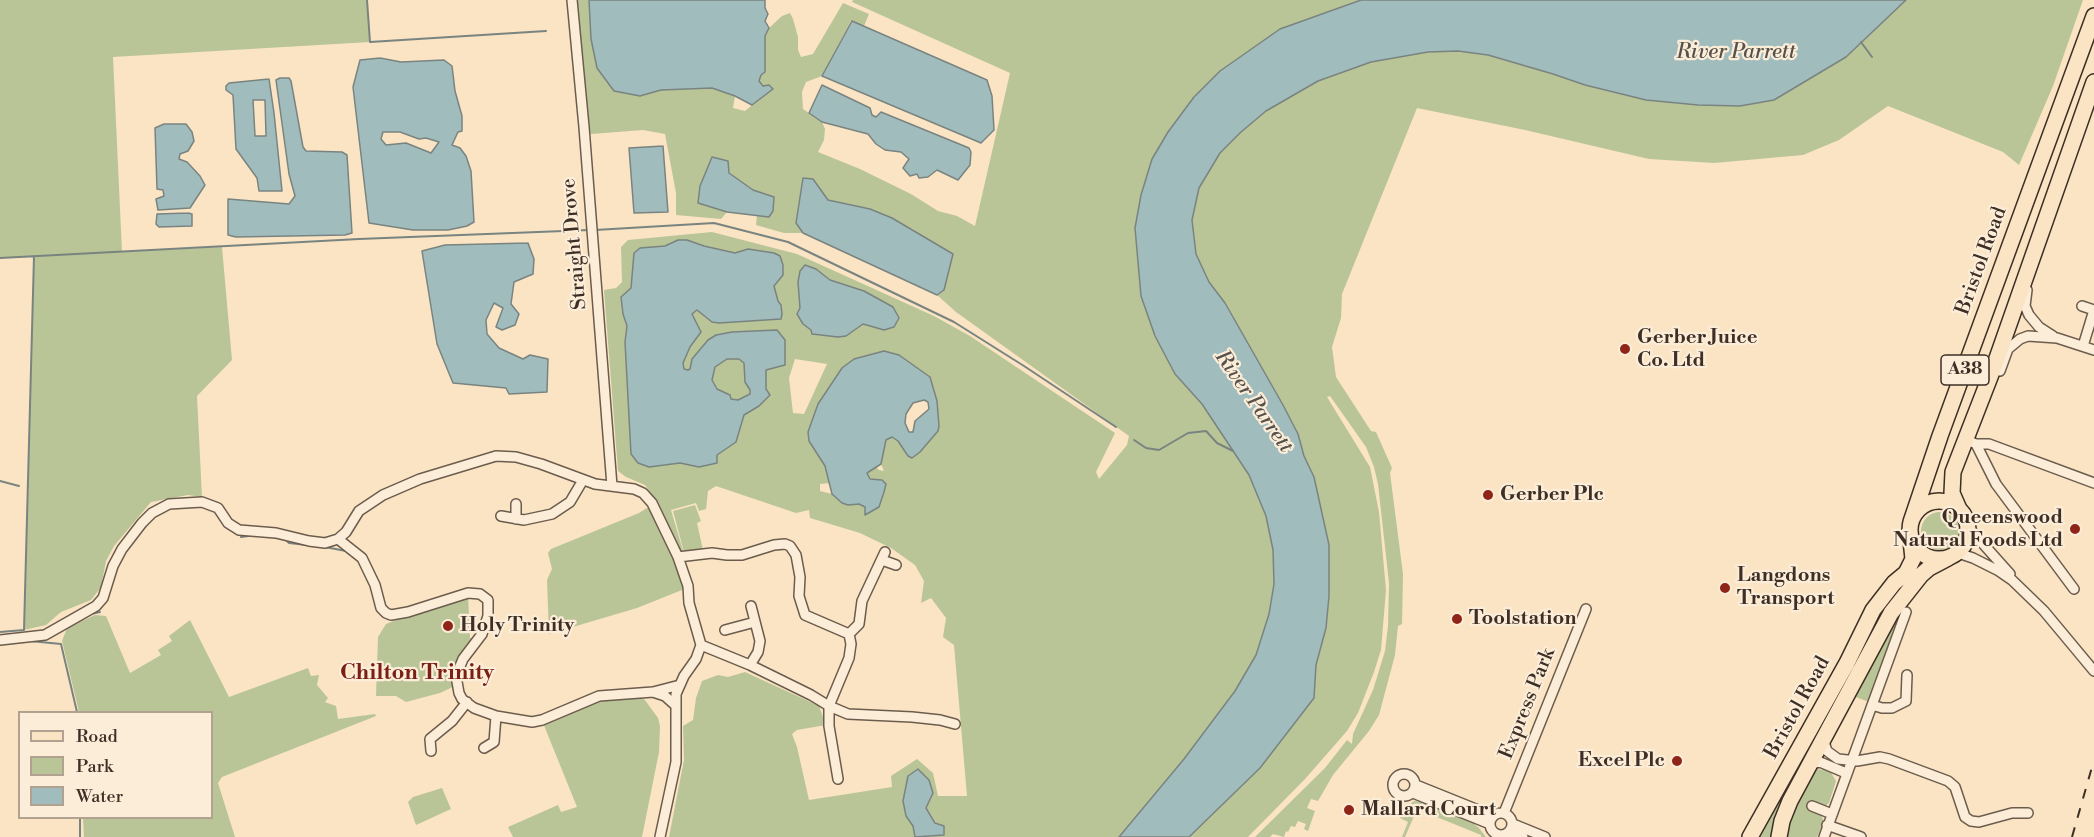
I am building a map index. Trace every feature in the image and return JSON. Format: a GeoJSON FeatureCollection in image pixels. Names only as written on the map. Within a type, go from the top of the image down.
{"type":"FeatureCollection","features":[{"type":"Feature","properties":{"kind":"main road","name":"Bristol Road"},"geometry":{"type":"LineString","coordinates":[[1911,522],[1937,443],[2094,16]]}},
{"type":"Feature","properties":{"kind":"main road","name":"A38"},"geometry":{"type":"LineString","coordinates":[[1959,509],[1952,493],[1953,472],[1971,442],[1973,424],[2094,82]]}},
{"type":"Feature","properties":{"kind":"main road"},"geometry":{"type":"LineString","coordinates":[[1931,502],[1950,503],[1959,509],[1967,522],[1965,544],[1950,557],[1940,560],[1925,556],[1911,540],[1911,522],[1915,513],[1922,506],[1931,502]]}},
{"type":"Feature","properties":{"kind":"main road","name":"Bristol Road"},"geometry":{"type":"LineString","coordinates":[[1750,837],[1847,663],[1873,610],[1894,583],[1906,573],[1913,559],[1911,540]]}},
{"type":"Feature","properties":{"kind":"main road","name":"Bristol Road"},"geometry":{"type":"LineString","coordinates":[[1779,837],[1782,820],[1809,764],[1879,636],[1903,597],[1929,568],[1950,557]]}},
{"type":"Feature","properties":{"kind":"street","name":"Straight Drove"},"geometry":{"type":"LineString","coordinates":[[572,0],[577,38],[612,486]]}},
{"type":"Feature","properties":{"kind":"street"},"geometry":{"type":"LineString","coordinates":[[2058,185],[2057,202],[2025,297],[2025,306],[2034,321],[2047,334],[2094,351]]}},
{"type":"Feature","properties":{"kind":"street"},"geometry":{"type":"LineString","coordinates":[[2082,306],[2094,310],[2083,346]]}},
{"type":"Feature","properties":{"kind":"street"},"geometry":{"type":"LineString","coordinates":[[1973,424],[1988,403],[2008,349],[2028,336],[2057,338]]}},
{"type":"Feature","properties":{"kind":"street"},"geometry":{"type":"LineString","coordinates":[[1971,442],[1989,444],[2094,483]]}},
{"type":"Feature","properties":{"kind":"street"},"geometry":{"type":"LineString","coordinates":[[1971,442],[1996,484],[2074,589]]}},
{"type":"Feature","properties":{"kind":"street"},"geometry":{"type":"LineString","coordinates":[[0,640],[45,635],[96,606],[103,598],[113,566],[128,542],[152,513],[169,504],[197,501],[218,508],[228,523],[239,530],[276,533],[320,543],[338,539],[346,532],[359,511],[383,495],[420,479],[503,455],[555,468],[583,480],[634,489],[649,498],[678,557],[701,645],[696,659],[680,685],[675,705],[677,735],[675,762],[660,837]]}},
{"type":"Feature","properties":{"kind":"street"},"geometry":{"type":"LineString","coordinates":[[501,516],[516,519],[538,518],[562,508],[576,496],[583,480]]}},
{"type":"Feature","properties":{"kind":"street"},"geometry":{"type":"LineString","coordinates":[[516,504],[516,519]]}},
{"type":"Feature","properties":{"kind":"street"},"geometry":{"type":"LineString","coordinates":[[1968,527],[2025,592]]}},
{"type":"Feature","properties":{"kind":"street"},"geometry":{"type":"LineString","coordinates":[[338,539],[362,558],[371,574],[381,608],[386,613],[391,615],[408,612],[468,593],[480,594],[488,600],[488,616],[482,634],[463,659],[456,676],[457,688],[474,708],[496,716],[532,722],[599,696],[653,692],[680,685]]}},
{"type":"Feature","properties":{"kind":"street"},"geometry":{"type":"LineString","coordinates":[[678,557],[712,553],[742,555],[774,545],[790,546],[796,555],[800,577],[799,596],[805,615],[849,634]]}},
{"type":"Feature","properties":{"kind":"street"},"geometry":{"type":"LineString","coordinates":[[1950,557],[1961,554],[1990,566],[2012,580],[2044,611],[2091,668]]}},
{"type":"Feature","properties":{"kind":"street"},"geometry":{"type":"LineString","coordinates":[[849,634],[859,624],[862,602],[884,556],[896,565]]}},
{"type":"Feature","properties":{"kind":"street"},"geometry":{"type":"LineString","coordinates":[[750,665],[758,652],[760,640],[751,606]]}},
{"type":"Feature","properties":{"kind":"street","name":"Express Park"},"geometry":{"type":"LineString","coordinates":[[1504,813],[1586,609]]}},
{"type":"Feature","properties":{"kind":"street"},"geometry":{"type":"LineString","coordinates":[[1824,837],[1850,760],[1906,612]]}},
{"type":"Feature","properties":{"kind":"street"},"geometry":{"type":"LineString","coordinates":[[725,630],[755,622]]}},
{"type":"Feature","properties":{"kind":"street"},"geometry":{"type":"LineString","coordinates":[[838,779],[829,726],[829,706],[849,658],[851,644],[849,634]]}},
{"type":"Feature","properties":{"kind":"street"},"geometry":{"type":"LineString","coordinates":[[701,645],[723,652],[848,714],[912,717],[955,724]]}},
{"type":"Feature","properties":{"kind":"street"},"geometry":{"type":"LineString","coordinates":[[1872,705],[1892,708],[1906,702],[1907,675]]}},
{"type":"Feature","properties":{"kind":"street"},"geometry":{"type":"LineString","coordinates":[[653,692],[665,696],[675,705]]}},
{"type":"Feature","properties":{"kind":"street"},"geometry":{"type":"LineString","coordinates":[[431,751],[430,740],[452,721],[467,702]]}},
{"type":"Feature","properties":{"kind":"street"},"geometry":{"type":"LineString","coordinates":[[484,748],[495,742],[496,716]]}},
{"type":"Feature","properties":{"kind":"street"},"geometry":{"type":"LineString","coordinates":[[1823,739],[1827,751],[1838,759],[1857,761],[1880,757],[1948,781],[1955,788],[1965,817],[1971,821],[1979,822],[2012,813],[2028,813]]}},
{"type":"Feature","properties":{"kind":"street"},"geometry":{"type":"LineString","coordinates":[[1809,764],[1820,762],[1846,773]]}},
{"type":"Feature","properties":{"kind":"street"},"geometry":{"type":"LineString","coordinates":[[1414,789],[1491,820]]}},
{"type":"Feature","properties":{"kind":"street"},"geometry":{"type":"LineString","coordinates":[[1812,806],[1832,814]]}},
{"type":"Feature","properties":{"kind":"street"},"geometry":{"type":"LineString","coordinates":[[1491,820],[1498,813],[1504,813],[1510,817],[1511,828],[1523,837]]}},
{"type":"Feature","properties":{"kind":"street"},"geometry":{"type":"LineString","coordinates":[[1491,820],[1492,831],[1498,835],[1504,835],[1511,828]]}},
{"type":"Feature","properties":{"kind":"street"},"geometry":{"type":"LineString","coordinates":[[1827,825],[1861,837]]}},
{"type":"Feature","properties":{"kind":"street"},"geometry":{"type":"LineString","coordinates":[[1511,828],[1545,837]]}},
{"type":"Feature","properties":{"kind":"green space"},"geometry":{"type":"Polygon","coordinates":[[[0,0],[367,0],[370,42],[113,57],[122,252],[222,247],[232,360],[197,396],[202,497],[188,495],[151,502],[114,546],[106,561],[101,587],[91,600],[61,612],[46,625],[24,630],[34,257],[0,258],[0,0]]]}},
{"type":"Feature","properties":{"kind":"green space"},"geometry":{"type":"Polygon","coordinates":[[[574,0],[589,0],[591,39],[640,96],[661,90],[712,88],[735,96],[733,108],[745,111],[752,105],[763,86],[759,81],[765,72],[765,36],[769,28],[782,16],[790,13],[798,37],[798,50],[801,57],[813,54],[843,3],[869,14],[864,26],[851,21],[822,76],[806,82],[802,92],[803,109],[822,122],[825,129],[824,140],[818,152],[860,169],[911,194],[938,211],[957,216],[975,226],[1010,73],[852,2],[853,0],[1361,0],[1280,29],[1263,42],[1168,132],[1152,159],[1141,195],[1175,374],[1202,404],[1249,475],[1266,516],[1273,550],[1274,584],[1269,614],[1256,655],[1235,691],[1184,759],[1119,837],[925,837],[944,835],[926,807],[906,816],[913,826],[915,837],[669,837],[684,760],[683,726],[693,720],[696,698],[702,681],[718,675],[728,677],[745,672],[819,706],[826,725],[797,730],[792,734],[809,800],[892,787],[891,776],[917,759],[933,773],[938,796],[967,796],[954,645],[943,637],[946,618],[931,598],[921,603],[924,581],[915,565],[891,548],[860,533],[810,518],[809,510],[796,513],[716,486],[708,491],[706,509],[699,511],[696,503],[671,510],[684,554],[677,555],[688,586],[637,608],[549,634],[547,580],[552,569],[548,553],[551,549],[639,513],[650,506],[654,498],[645,485],[618,471],[604,290],[616,288],[622,282],[621,247],[628,240],[712,232],[797,254],[934,316],[970,336],[1115,433],[1096,472],[1099,479],[1127,445],[1129,436],[956,312],[937,295],[944,289],[913,229],[870,209],[828,200],[813,179],[803,179],[796,222],[803,233],[784,233],[756,225],[757,215],[769,216],[774,197],[753,190],[729,173],[728,161],[698,203],[727,212],[721,219],[676,215],[676,193],[665,134],[643,130],[591,134],[583,121],[574,0]],[[816,269],[797,315],[811,330],[817,335],[838,337],[863,324],[871,327],[842,285],[830,280],[816,269]],[[795,359],[789,378],[793,413],[804,414],[827,364],[795,359]],[[842,368],[818,404],[808,432],[809,441],[825,466],[831,483],[820,484],[820,491],[832,494],[842,503],[859,504],[865,507],[865,514],[884,492],[886,484],[882,480],[870,479],[867,473],[876,467],[884,471],[881,464],[886,440],[892,437],[920,452],[937,431],[937,401],[930,377],[916,368],[842,368]]]}},
{"type":"Feature","properties":{"kind":"green space"},"geometry":{"type":"Polygon","coordinates":[[[1906,0],[2083,0],[2053,86],[2019,165],[2003,152],[1888,106],[1839,140],[1803,155],[1714,163],[1649,159],[1417,108],[1342,294],[1341,318],[1332,347],[1336,377],[1371,431],[1376,432],[1392,468],[1390,473],[1403,574],[1402,624],[1398,626],[1395,655],[1379,715],[1333,775],[1318,801],[1311,799],[1307,808],[1315,811],[1308,831],[1304,829],[1306,824],[1298,821],[1295,827],[1291,826],[1288,832],[1286,831],[1284,837],[1273,834],[1270,837],[1255,837],[1325,768],[1347,740],[1352,744],[1353,734],[1373,690],[1385,651],[1389,583],[1378,484],[1366,447],[1330,396],[1327,397],[1370,467],[1379,512],[1386,590],[1381,650],[1374,672],[1358,713],[1347,731],[1305,779],[1248,837],[1189,837],[1260,768],[1314,698],[1316,665],[1326,628],[1329,545],[1314,477],[1304,456],[1298,434],[1283,405],[1225,303],[1209,282],[1196,254],[1192,220],[1199,188],[1220,153],[1266,111],[1318,81],[1371,62],[1428,52],[1458,51],[1488,55],[1585,85],[1646,100],[1740,106],[1774,100],[1846,57],[1906,0]]]}},
{"type":"Feature","properties":{"kind":"green space"},"geometry":{"type":"Polygon","coordinates":[[[695,505],[701,521],[697,523],[703,550],[684,552],[673,511],[695,505]]]}},
{"type":"Feature","properties":{"kind":"green space"},"geometry":{"type":"Polygon","coordinates":[[[1940,512],[1954,517],[1959,531],[1954,545],[1940,550],[1926,545],[1921,531],[1926,517],[1940,512]]]}},
{"type":"Feature","properties":{"kind":"green space"},"geometry":{"type":"Polygon","coordinates":[[[468,593],[470,638],[476,640],[464,650],[451,678],[456,680],[457,685],[440,693],[406,702],[396,696],[376,696],[378,637],[386,624],[468,593]]]}},
{"type":"Feature","properties":{"kind":"green space"},"geometry":{"type":"Polygon","coordinates":[[[1907,598],[1869,702],[1853,696],[1907,598]]]}},
{"type":"Feature","properties":{"kind":"green space"},"geometry":{"type":"Polygon","coordinates":[[[95,615],[106,616],[130,673],[161,655],[158,650],[172,641],[169,636],[190,620],[229,697],[308,668],[311,676],[319,675],[317,685],[328,698],[325,702],[336,706],[338,719],[375,714],[376,716],[222,777],[218,783],[235,837],[84,837],[83,819],[213,819],[213,711],[79,711],[62,641],[67,628],[95,615]]]}},
{"type":"Feature","properties":{"kind":"green space"},"geometry":{"type":"Polygon","coordinates":[[[640,697],[645,700],[658,718],[660,726],[659,752],[642,837],[513,837],[508,827],[558,805],[561,812],[577,807],[543,723],[601,699],[640,697]]]}},
{"type":"Feature","properties":{"kind":"green space"},"geometry":{"type":"Polygon","coordinates":[[[1803,751],[1809,754],[1772,837],[1757,837],[1803,751]]]}},
{"type":"Feature","properties":{"kind":"green space"},"geometry":{"type":"Polygon","coordinates":[[[1817,769],[1830,771],[1836,781],[1829,803],[1825,806],[1821,805],[1820,813],[1824,821],[1817,837],[1784,837],[1785,824],[1817,769]]]}},
{"type":"Feature","properties":{"kind":"green space"},"geometry":{"type":"Polygon","coordinates":[[[442,788],[451,809],[416,825],[408,802],[413,797],[442,788]]]}},
{"type":"Feature","properties":{"kind":"green space"},"geometry":{"type":"Polygon","coordinates":[[[1414,801],[1469,820],[1486,837],[1481,837],[1481,835],[1417,809],[1405,837],[1402,837],[1408,822],[1400,818],[1414,801]]]}},
{"type":"Feature","properties":{"kind":"water"},"geometry":{"type":"Polygon","coordinates":[[[589,0],[765,0],[768,14],[765,21],[769,28],[765,36],[765,72],[759,81],[763,86],[769,85],[773,89],[752,105],[712,88],[661,90],[640,96],[614,91],[597,68],[591,39],[589,0]]]}},
{"type":"Feature","properties":{"kind":"water","name":"River Parrett"},"geometry":{"type":"Polygon","coordinates":[[[1361,0],[1906,0],[1846,57],[1774,100],[1740,106],[1646,100],[1585,85],[1488,55],[1458,51],[1428,52],[1371,62],[1318,81],[1266,111],[1220,153],[1199,188],[1192,220],[1196,254],[1209,282],[1225,303],[1283,405],[1298,434],[1304,456],[1314,477],[1329,545],[1329,596],[1326,628],[1316,665],[1314,698],[1260,768],[1189,837],[1119,837],[1184,759],[1235,691],[1256,655],[1269,614],[1274,584],[1273,550],[1266,516],[1249,475],[1202,404],[1175,374],[1155,336],[1141,296],[1135,228],[1141,195],[1152,159],[1168,132],[1194,97],[1220,71],[1280,29],[1361,0]]]}},
{"type":"Feature","properties":{"kind":"water"},"geometry":{"type":"Polygon","coordinates":[[[852,21],[987,80],[992,96],[994,130],[981,143],[822,76],[852,21]]]}},
{"type":"Feature","properties":{"kind":"water"},"geometry":{"type":"Polygon","coordinates":[[[380,58],[401,62],[444,60],[452,66],[455,91],[462,116],[462,131],[458,132],[452,145],[460,148],[466,156],[471,171],[474,222],[448,230],[413,230],[369,223],[353,87],[360,60],[380,58]],[[383,132],[381,139],[386,145],[406,143],[431,153],[439,142],[426,138],[419,139],[400,132],[383,132]]]}},
{"type":"Feature","properties":{"kind":"water"},"geometry":{"type":"Polygon","coordinates":[[[289,78],[291,81],[303,147],[306,151],[342,152],[347,155],[352,233],[236,237],[228,235],[228,199],[289,204],[295,196],[289,174],[276,80],[289,78]]]}},
{"type":"Feature","properties":{"kind":"water"},"geometry":{"type":"Polygon","coordinates":[[[269,79],[282,191],[259,191],[257,178],[236,149],[233,95],[226,90],[229,83],[269,79]],[[253,100],[255,136],[266,136],[265,100],[253,100]]]}},
{"type":"Feature","properties":{"kind":"water"},"geometry":{"type":"Polygon","coordinates":[[[822,85],[870,108],[872,115],[876,117],[881,112],[969,148],[970,165],[958,180],[937,170],[928,177],[919,178],[917,174],[910,176],[903,168],[909,159],[901,152],[885,150],[868,134],[822,122],[809,113],[822,85]]]}},
{"type":"Feature","properties":{"kind":"water"},"geometry":{"type":"Polygon","coordinates":[[[164,124],[186,124],[192,132],[194,141],[188,151],[180,154],[179,159],[187,162],[205,185],[190,208],[158,210],[156,199],[164,196],[163,190],[157,189],[155,128],[164,124]]]}},
{"type":"Feature","properties":{"kind":"water"},"geometry":{"type":"Polygon","coordinates":[[[663,146],[668,212],[634,213],[629,148],[663,146]]]}},
{"type":"Feature","properties":{"kind":"water"},"geometry":{"type":"Polygon","coordinates":[[[712,157],[728,161],[729,173],[753,190],[774,197],[773,211],[769,217],[727,212],[698,203],[700,186],[712,157]]]}},
{"type":"Feature","properties":{"kind":"water"},"geometry":{"type":"Polygon","coordinates":[[[803,178],[813,179],[828,200],[870,209],[892,218],[953,254],[944,290],[937,295],[803,233],[796,223],[803,178]]]}},
{"type":"Feature","properties":{"kind":"water"},"geometry":{"type":"Polygon","coordinates":[[[157,214],[192,214],[192,226],[159,227],[156,224],[157,214]]]}},
{"type":"Feature","properties":{"kind":"water"},"geometry":{"type":"Polygon","coordinates":[[[678,240],[687,240],[735,253],[748,249],[774,253],[780,256],[783,265],[783,275],[774,286],[781,305],[781,319],[719,323],[712,322],[697,310],[692,314],[701,332],[690,347],[683,363],[684,369],[690,369],[692,359],[708,340],[716,335],[777,330],[785,340],[785,365],[766,370],[766,389],[770,395],[759,406],[744,415],[736,442],[717,455],[717,463],[699,467],[680,463],[649,467],[638,463],[631,454],[625,342],[627,326],[621,297],[631,288],[634,253],[640,248],[665,246],[678,240]],[[727,359],[715,367],[712,380],[717,389],[730,395],[731,399],[738,400],[750,394],[745,382],[744,363],[739,359],[727,359]]]}},
{"type":"Feature","properties":{"kind":"water"},"geometry":{"type":"Polygon","coordinates":[[[528,243],[534,259],[533,274],[514,282],[511,304],[519,314],[515,325],[502,330],[496,327],[503,308],[494,303],[486,320],[487,334],[499,348],[523,359],[530,355],[548,359],[547,392],[509,394],[506,388],[453,383],[437,344],[422,251],[445,245],[528,243]]]}},
{"type":"Feature","properties":{"kind":"water"},"geometry":{"type":"Polygon","coordinates":[[[805,265],[816,269],[830,280],[864,291],[893,307],[899,318],[894,327],[884,330],[863,324],[846,336],[812,334],[797,314],[800,308],[798,282],[800,271],[805,265]]]}},
{"type":"Feature","properties":{"kind":"water"},"geometry":{"type":"Polygon","coordinates":[[[884,351],[899,355],[930,377],[937,401],[939,426],[938,431],[912,458],[908,456],[898,441],[892,437],[886,440],[881,464],[867,473],[870,479],[882,480],[886,484],[884,492],[879,507],[865,515],[865,507],[859,504],[842,503],[832,494],[825,466],[809,441],[808,432],[818,404],[842,368],[854,359],[884,351]],[[924,400],[913,403],[906,414],[905,423],[909,432],[913,432],[915,421],[929,409],[928,402],[924,400]]]}},
{"type":"Feature","properties":{"kind":"water"},"geometry":{"type":"Polygon","coordinates":[[[918,769],[929,780],[933,793],[926,808],[935,823],[944,826],[944,835],[915,837],[913,826],[906,816],[903,801],[908,776],[918,769]]]}},
{"type":"Feature","properties":{"kind":"waterway"},"geometry":{"type":"LineString","coordinates":[[367,0],[370,42],[546,31]]}},
{"type":"Feature","properties":{"kind":"waterway"},"geometry":{"type":"LineString","coordinates":[[1861,42],[1872,57]]}},
{"type":"Feature","properties":{"kind":"waterway"},"geometry":{"type":"LineString","coordinates":[[595,230],[714,223],[788,242],[954,322],[1116,427]]}},
{"type":"Feature","properties":{"kind":"waterway"},"geometry":{"type":"LineString","coordinates":[[0,258],[359,239],[589,230]]}},
{"type":"Feature","properties":{"kind":"waterway"},"geometry":{"type":"LineString","coordinates":[[0,632],[24,630],[34,256]]}},
{"type":"Feature","properties":{"kind":"waterway"},"geometry":{"type":"LineString","coordinates":[[1134,440],[1146,448],[1159,450],[1188,433],[1206,431],[1217,443],[1233,451]]}},
{"type":"Feature","properties":{"kind":"waterway"},"geometry":{"type":"LineString","coordinates":[[0,481],[19,486]]}},
{"type":"Feature","properties":{"kind":"waterway"},"geometry":{"type":"LineString","coordinates":[[241,537],[256,535]]}},
{"type":"Feature","properties":{"kind":"waterway"},"geometry":{"type":"LineString","coordinates":[[285,539],[289,543],[307,545]]}},
{"type":"Feature","properties":{"kind":"waterway"},"geometry":{"type":"LineString","coordinates":[[325,547],[346,551]]}},
{"type":"Feature","properties":{"kind":"waterway"},"geometry":{"type":"LineString","coordinates":[[91,614],[100,612]]}},
{"type":"Feature","properties":{"kind":"waterway"},"geometry":{"type":"LineString","coordinates":[[30,641],[61,644],[77,711]]}},
{"type":"Feature","properties":{"kind":"waterway"},"geometry":{"type":"LineString","coordinates":[[80,819],[80,837]]}},
{"type":"Feature","properties":{"kind":"railway"},"geometry":{"type":"LineString","coordinates":[[2072,837],[2094,760]]}},
{"type":"Feature","properties":{"kind":"place","name":"Gerber Juice Co. Ltd"},"geometry":{"type":"Point","coordinates":[1625,349]}},
{"type":"Feature","properties":{"kind":"place","name":"Gerber Plc"},"geometry":{"type":"Point","coordinates":[1488,495]}},
{"type":"Feature","properties":{"kind":"place","name":"Queenswood Natural Foods Ltd"},"geometry":{"type":"Point","coordinates":[2075,529]}},
{"type":"Feature","properties":{"kind":"place","name":"Langdons Transport"},"geometry":{"type":"Point","coordinates":[1725,588]}},
{"type":"Feature","properties":{"kind":"place","name":"Toolstation"},"geometry":{"type":"Point","coordinates":[1457,619]}},
{"type":"Feature","properties":{"kind":"place","name":"Holy Trinity"},"geometry":{"type":"Point","coordinates":[448,626]}},
{"type":"Feature","properties":{"kind":"place","name":"Excel Plc"},"geometry":{"type":"Point","coordinates":[1677,761]}},
{"type":"Feature","properties":{"kind":"place","name":"Mallard Court"},"geometry":{"type":"Point","coordinates":[1349,810]}},
{"type":"Feature","properties":{"kind":"district","name":"Chilton Trinity"},"geometry":{"type":"Point","coordinates":[417,674]}}]}
